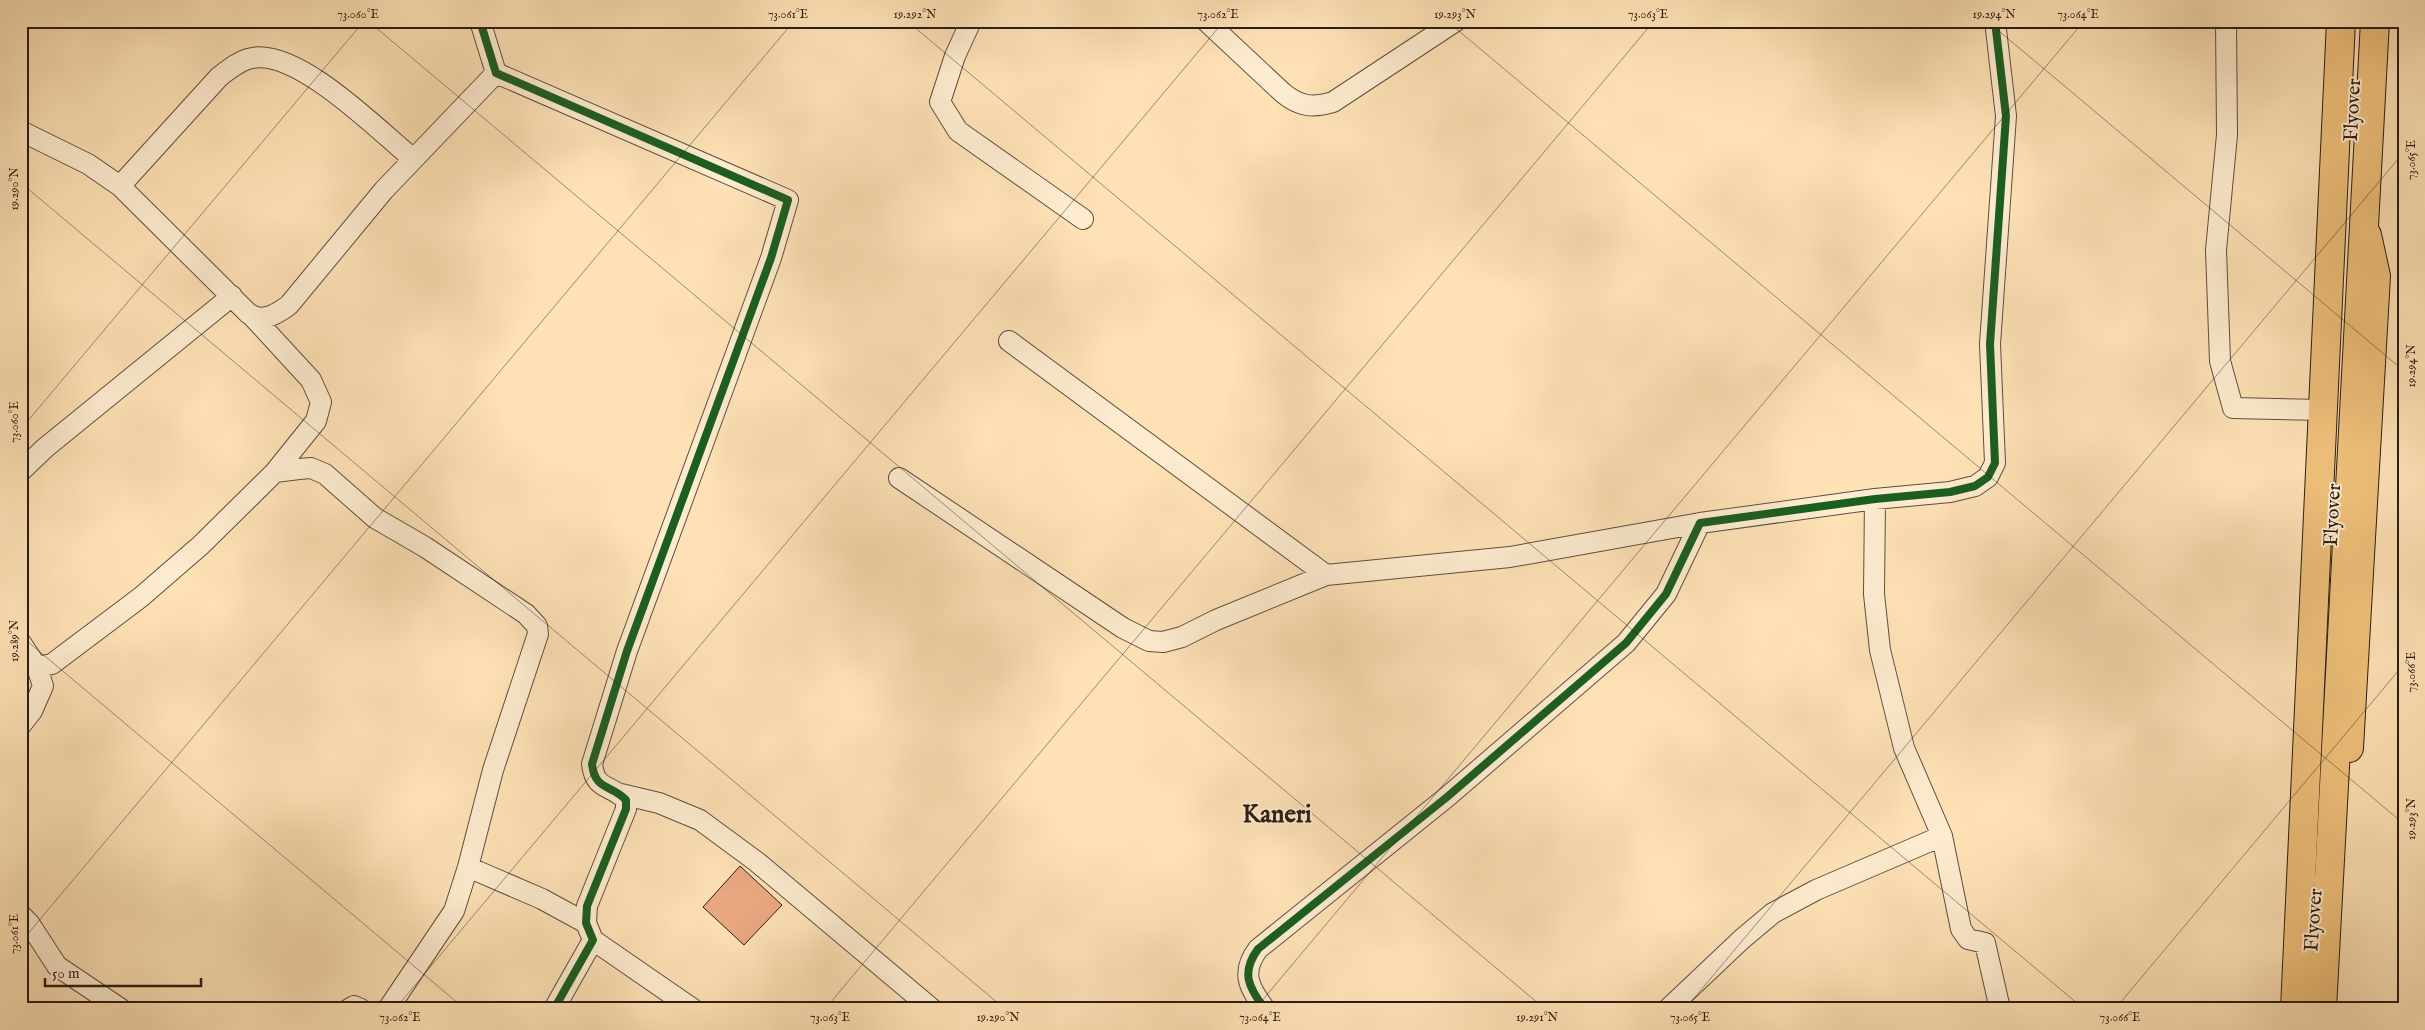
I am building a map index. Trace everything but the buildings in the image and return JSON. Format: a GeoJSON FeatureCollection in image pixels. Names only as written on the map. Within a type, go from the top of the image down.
{"type":"FeatureCollection","features":[{"type":"Feature","properties":{"kind":"main road"},"geometry":{"type":"LineString","coordinates":[[2295,1009],[2305,740],[2324,410],[2341,21]]}},
{"type":"Feature","properties":{"kind":"main road","name":"Flyover"},"geometry":{"type":"LineString","coordinates":[[2308,1009],[2322,799],[2330,563],[2359,21]]}},
{"type":"Feature","properties":{"kind":"main road","name":"Flyover"},"geometry":{"type":"LineString","coordinates":[[2322,1009],[2375,21]]}},
{"type":"Feature","properties":{"kind":"main road"},"geometry":{"type":"LineString","coordinates":[[2332,1009],[2362,561],[2376,276],[2364,222]]}},
{"type":"Feature","properties":{"kind":"street"},"geometry":{"type":"LineString","coordinates":[[480,21],[496,73],[788,200],[771,258],[627,651],[592,764],[593,776],[603,786],[620,794],[659,802],[700,820],[758,862],[932,1009]]}},
{"type":"Feature","properties":{"kind":"street"},"geometry":{"type":"LineString","coordinates":[[971,21],[955,56],[940,102],[958,131],[1083,219]]}},
{"type":"Feature","properties":{"kind":"street"},"geometry":{"type":"LineString","coordinates":[[1206,21],[1283,93],[1293,101],[1305,106],[1320,106],[1333,102],[1456,21]]}},
{"type":"Feature","properties":{"kind":"street"},"geometry":{"type":"LineString","coordinates":[[898,478],[1123,628],[1149,641],[1163,642],[1182,637],[1216,620],[1326,575],[1510,557],[1700,523],[1876,499],[1950,492],[1975,486],[1988,477],[1995,463],[1990,335],[2006,116],[1995,21]]}},
{"type":"Feature","properties":{"kind":"street"},"geometry":{"type":"LineString","coordinates":[[2226,21],[2227,135],[2216,250],[2220,361],[2227,394],[2233,408],[2324,410]]}},
{"type":"Feature","properties":{"kind":"street"},"geometry":{"type":"LineString","coordinates":[[120,186],[219,77],[251,58],[268,57],[289,63],[312,75],[412,158]]}},
{"type":"Feature","properties":{"kind":"street"},"geometry":{"type":"LineString","coordinates":[[253,317],[275,315],[289,305],[412,158],[496,73]]}},
{"type":"Feature","properties":{"kind":"street"},"geometry":{"type":"LineString","coordinates":[[21,131],[88,164],[120,186],[253,317],[311,380],[321,402],[316,421],[276,472],[201,545],[140,597],[52,664],[37,667]]}},
{"type":"Feature","properties":{"kind":"street"},"geometry":{"type":"LineString","coordinates":[[21,472],[45,448],[232,296]]}},
{"type":"Feature","properties":{"kind":"street"},"geometry":{"type":"LineString","coordinates":[[1009,341],[1326,575]]}},
{"type":"Feature","properties":{"kind":"street"},"geometry":{"type":"LineString","coordinates":[[276,472],[311,468],[325,474],[375,518],[425,547],[534,620],[537,626],[538,634],[493,770],[468,867],[454,911],[388,1009]]}},
{"type":"Feature","properties":{"kind":"street"},"geometry":{"type":"LineString","coordinates":[[1876,499],[1874,594],[1880,650],[1904,748],[1942,836],[1961,929],[1968,939],[1985,943],[2000,1009]]}},
{"type":"Feature","properties":{"kind":"street"},"geometry":{"type":"LineString","coordinates":[[1265,1009],[1250,983],[1247,970],[1250,959],[1258,949],[1447,797],[1626,643],[1666,594],[1700,523]]}},
{"type":"Feature","properties":{"kind":"street"},"geometry":{"type":"LineString","coordinates":[[21,643],[37,667],[43,686],[32,711],[21,724]]}},
{"type":"Feature","properties":{"kind":"street"},"geometry":{"type":"LineString","coordinates":[[554,1009],[589,931],[587,906],[626,809],[626,800],[620,794]]}},
{"type":"Feature","properties":{"kind":"street"},"geometry":{"type":"LineString","coordinates":[[1668,1009],[1742,939],[1773,913],[1816,890],[1942,836]]}},
{"type":"Feature","properties":{"kind":"street"},"geometry":{"type":"LineString","coordinates":[[468,867],[542,898],[693,1009]]}},
{"type":"Feature","properties":{"kind":"street"},"geometry":{"type":"LineString","coordinates":[[21,915],[29,923],[57,966],[121,1009]]}},
{"type":"Feature","properties":{"kind":"street"},"geometry":{"type":"LineString","coordinates":[[349,1009],[354,1006],[361,1009]]}},
{"type":"Feature","properties":{"kind":"cycle path"},"geometry":{"type":"LineString","coordinates":[[480,21],[496,73],[788,200],[771,258],[627,651],[592,764],[596,779],[626,800],[626,809],[587,906],[586,923],[593,940],[554,1009]]}},
{"type":"Feature","properties":{"kind":"cycle path"},"geometry":{"type":"LineString","coordinates":[[1265,1009],[1254,994],[1248,972],[1258,949],[1447,797],[1626,643],[1666,594],[1700,523],[1875,499],[1950,492],[1975,486],[1988,477],[1995,463],[1990,344],[2006,116],[1995,21]]}},
{"type":"Feature","properties":{"kind":"district","name":"Kaneri"},"geometry":{"type":"Point","coordinates":[1277,815]}}]}
